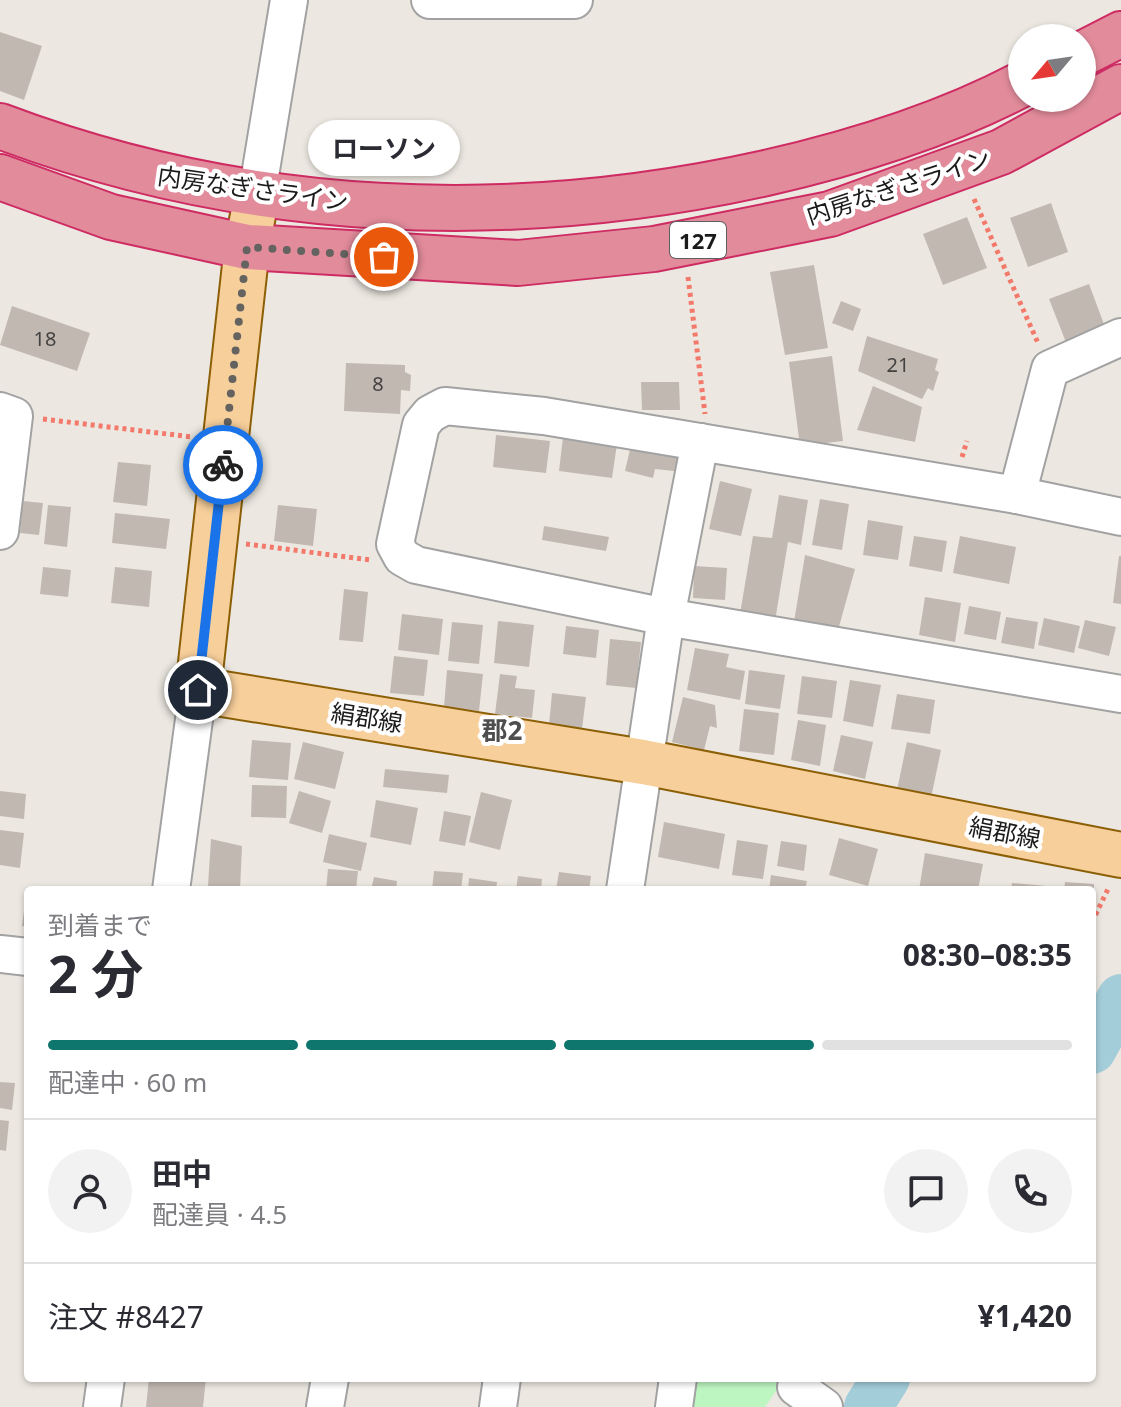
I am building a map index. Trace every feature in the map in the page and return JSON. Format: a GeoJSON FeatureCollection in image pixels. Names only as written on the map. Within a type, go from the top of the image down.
{"type":"FeatureCollection","features":[{"type":"Feature","properties":{"kind":"highway"},"geometry":{"type":"LineString","coordinates":[[1096,47],[1121,34]]}},
{"type":"Feature","properties":{"kind":"highway","name":"内房なぎさライン"},"geometry":{"type":"LineString","coordinates":[[0,177],[111,217],[247,247],[518,263],[654,249],[830,214],[1001,152],[1121,87]]}},
{"type":"Feature","properties":{"kind":"highway","name":"内房なぎさライン"},"geometry":{"type":"LineString","coordinates":[[0,126],[76,155],[176,180],[257,194],[434,210],[572,206],[718,183],[839,156],[982,105],[1008,91]]}},
{"type":"Feature","properties":{"kind":"main road"},"geometry":{"type":"LineString","coordinates":[[198,690],[247,247],[257,194]]}},
{"type":"Feature","properties":{"kind":"main road","name":"絹郡線"},"geometry":{"type":"LineString","coordinates":[[198,690],[643,762],[1117,867]]}},
{"type":"Feature","properties":{"kind":"street"},"geometry":{"type":"LineString","coordinates":[[257,194],[289,0]]}},
{"type":"Feature","properties":{"kind":"street"},"geometry":{"type":"LineString","coordinates":[[449,1],[574,0]]}},
{"type":"Feature","properties":{"kind":"street"},"geometry":{"type":"LineString","coordinates":[[1017,495],[1050,369],[1121,337]]}},
{"type":"Feature","properties":{"kind":"street"},"geometry":{"type":"LineString","coordinates":[[1121,517],[1017,495],[544,416],[445,406],[430,414],[421,425],[395,544],[402,557],[416,565],[666,617],[1121,694]]}},
{"type":"Feature","properties":{"kind":"street"},"geometry":{"type":"LineString","coordinates":[[0,531],[7,413]]}},
{"type":"Feature","properties":{"kind":"street"},"geometry":{"type":"LineString","coordinates":[[626,886],[666,617],[700,442]]}},
{"type":"Feature","properties":{"kind":"street"},"geometry":{"type":"LineString","coordinates":[[172,886],[198,690]]}},
{"type":"Feature","properties":{"kind":"street"},"geometry":{"type":"LineString","coordinates":[[0,954],[24,957]]}},
{"type":"Feature","properties":{"kind":"street"},"geometry":{"type":"LineString","coordinates":[[102,1407],[105,1382]]}},
{"type":"Feature","properties":{"kind":"street"},"geometry":{"type":"LineString","coordinates":[[325,1407],[329,1382]]}},
{"type":"Feature","properties":{"kind":"street"},"geometry":{"type":"LineString","coordinates":[[498,1407],[501,1382]]}},
{"type":"Feature","properties":{"kind":"street"},"geometry":{"type":"LineString","coordinates":[[674,1407],[677,1382]]}},
{"type":"Feature","properties":{"kind":"path"},"geometry":{"type":"LineString","coordinates":[[969,188],[1050,369]]}},
{"type":"Feature","properties":{"kind":"path"},"geometry":{"type":"LineString","coordinates":[[688,270],[706,425],[700,442]]}},
{"type":"Feature","properties":{"kind":"path"},"geometry":{"type":"LineString","coordinates":[[7,413],[199,438]]}},
{"type":"Feature","properties":{"kind":"path"},"geometry":{"type":"LineString","coordinates":[[244,544],[416,565]]}},
{"type":"Feature","properties":{"kind":"path"},"geometry":{"type":"LineString","coordinates":[[1096,913],[1117,867]]}},
{"type":"Feature","properties":{"kind":"green space"},"geometry":{"type":"Polygon","coordinates":[[[690,1382],[782,1382],[765,1407],[687,1407],[690,1382]]]}},
{"type":"Feature","properties":{"kind":"building"},"geometry":{"type":"Polygon","coordinates":[[[0,32],[42,46],[24,100],[0,91],[0,32]]]}},
{"type":"Feature","properties":{"kind":"building"},"geometry":{"type":"Polygon","coordinates":[[[1051,203],[1068,252],[1028,267],[1010,218],[1051,203]]]}},
{"type":"Feature","properties":{"kind":"building"},"geometry":{"type":"Polygon","coordinates":[[[967,217],[987,268],[943,285],[923,234],[967,217]]]}},
{"type":"Feature","properties":{"kind":"building"},"geometry":{"type":"Polygon","coordinates":[[[814,265],[828,348],[785,355],[770,272],[814,265]]]}},
{"type":"Feature","properties":{"kind":"building"},"geometry":{"type":"Polygon","coordinates":[[[1089,284],[1108,335],[1069,350],[1049,299],[1089,284]]]}},
{"type":"Feature","properties":{"kind":"building"},"geometry":{"type":"Polygon","coordinates":[[[841,301],[861,309],[853,331],[832,323],[841,301]]]}},
{"type":"Feature","properties":{"kind":"building"},"geometry":{"type":"Polygon","coordinates":[[[12,306],[90,333],[77,371],[0,345],[12,306]]]}},
{"type":"Feature","properties":{"kind":"building"},"geometry":{"type":"Polygon","coordinates":[[[867,336],[938,359],[935,370],[939,372],[933,391],[928,388],[922,399],[858,371],[867,336]]]}},
{"type":"Feature","properties":{"kind":"building"},"geometry":{"type":"Polygon","coordinates":[[[832,356],[843,441],[800,446],[789,362],[832,356]]]}},
{"type":"Feature","properties":{"kind":"building"},"geometry":{"type":"Polygon","coordinates":[[[346,363],[405,365],[405,372],[411,375],[410,391],[401,390],[400,414],[344,411],[346,363]]]}},
{"type":"Feature","properties":{"kind":"building"},"geometry":{"type":"Polygon","coordinates":[[[641,382],[679,382],[680,410],[642,410],[641,382]]]}},
{"type":"Feature","properties":{"kind":"building"},"geometry":{"type":"Polygon","coordinates":[[[873,386],[922,407],[915,442],[857,430],[873,386]]]}},
{"type":"Feature","properties":{"kind":"building"},"geometry":{"type":"Polygon","coordinates":[[[496,435],[550,441],[546,473],[493,467],[496,435]]]}},
{"type":"Feature","properties":{"kind":"building"},"geometry":{"type":"Polygon","coordinates":[[[563,437],[617,444],[612,478],[559,471],[563,437]]]}},
{"type":"Feature","properties":{"kind":"building"},"geometry":{"type":"Polygon","coordinates":[[[631,445],[685,453],[683,472],[655,469],[653,478],[625,471],[631,445]]]}},
{"type":"Feature","properties":{"kind":"building"},"geometry":{"type":"Polygon","coordinates":[[[118,462],[151,465],[147,506],[113,502],[118,462]]]}},
{"type":"Feature","properties":{"kind":"building"},"geometry":{"type":"Polygon","coordinates":[[[720,481],[752,489],[741,536],[709,529],[720,481]]]}},
{"type":"Feature","properties":{"kind":"building"},"geometry":{"type":"Polygon","coordinates":[[[779,495],[808,500],[801,545],[788,542],[775,621],[740,614],[753,536],[772,538],[779,495]]]}},
{"type":"Feature","properties":{"kind":"building"},"geometry":{"type":"Polygon","coordinates":[[[820,499],[849,504],[842,550],[812,545],[820,499]]]}},
{"type":"Feature","properties":{"kind":"building"},"geometry":{"type":"Polygon","coordinates":[[[23,501],[43,503],[39,535],[20,533],[23,501]]]}},
{"type":"Feature","properties":{"kind":"building"},"geometry":{"type":"Polygon","coordinates":[[[48,505],[71,507],[67,547],[44,544],[48,505]]]}},
{"type":"Feature","properties":{"kind":"building"},"geometry":{"type":"Polygon","coordinates":[[[278,505],[317,509],[313,546],[274,541],[278,505]]]}},
{"type":"Feature","properties":{"kind":"building"},"geometry":{"type":"Polygon","coordinates":[[[115,513],[170,519],[166,549],[112,543],[115,513]]]}},
{"type":"Feature","properties":{"kind":"building"},"geometry":{"type":"Polygon","coordinates":[[[868,520],[903,526],[898,560],[863,555],[868,520]]]}},
{"type":"Feature","properties":{"kind":"building"},"geometry":{"type":"Polygon","coordinates":[[[544,526],[609,537],[606,551],[542,540],[544,526]]]}},
{"type":"Feature","properties":{"kind":"building"},"geometry":{"type":"Polygon","coordinates":[[[914,536],[947,541],[942,572],[909,566],[914,536]]]}},
{"type":"Feature","properties":{"kind":"building"},"geometry":{"type":"Polygon","coordinates":[[[960,536],[1016,547],[1009,584],[953,573],[960,536]]]}},
{"type":"Feature","properties":{"kind":"building"},"geometry":{"type":"Polygon","coordinates":[[[805,555],[855,569],[837,634],[793,628],[805,555]]]}},
{"type":"Feature","properties":{"kind":"building"},"geometry":{"type":"Polygon","coordinates":[[[1121,556],[1121,604],[1113,603],[1121,556]]]}},
{"type":"Feature","properties":{"kind":"building"},"geometry":{"type":"Polygon","coordinates":[[[694,566],[727,568],[725,600],[693,598],[694,566]]]}},
{"type":"Feature","properties":{"kind":"building"},"geometry":{"type":"Polygon","coordinates":[[[43,567],[71,570],[68,597],[40,594],[43,567]]]}},
{"type":"Feature","properties":{"kind":"building"},"geometry":{"type":"Polygon","coordinates":[[[115,567],[152,571],[149,607],[111,603],[115,567]]]}},
{"type":"Feature","properties":{"kind":"building"},"geometry":{"type":"Polygon","coordinates":[[[344,589],[368,592],[363,642],[339,640],[344,589]]]}},
{"type":"Feature","properties":{"kind":"building"},"geometry":{"type":"Polygon","coordinates":[[[925,597],[961,603],[955,642],[919,635],[925,597]]]}},
{"type":"Feature","properties":{"kind":"building"},"geometry":{"type":"Polygon","coordinates":[[[969,606],[1001,612],[996,640],[964,634],[969,606]]]}},
{"type":"Feature","properties":{"kind":"building"},"geometry":{"type":"Polygon","coordinates":[[[402,614],[443,619],[439,655],[398,650],[402,614]]]}},
{"type":"Feature","properties":{"kind":"building"},"geometry":{"type":"Polygon","coordinates":[[[1006,617],[1038,622],[1034,649],[1001,643],[1006,617]]]}},
{"type":"Feature","properties":{"kind":"building"},"geometry":{"type":"Polygon","coordinates":[[[1044,618],[1080,626],[1074,653],[1038,645],[1044,618]]]}},
{"type":"Feature","properties":{"kind":"building"},"geometry":{"type":"Polygon","coordinates":[[[1085,620],[1116,627],[1109,656],[1078,648],[1085,620]]]}},
{"type":"Feature","properties":{"kind":"building"},"geometry":{"type":"Polygon","coordinates":[[[498,621],[534,625],[529,667],[494,663],[498,621]]]}},
{"type":"Feature","properties":{"kind":"building"},"geometry":{"type":"Polygon","coordinates":[[[452,622],[483,625],[479,664],[448,661],[452,622]]]}},
{"type":"Feature","properties":{"kind":"building"},"geometry":{"type":"Polygon","coordinates":[[[566,626],[599,630],[596,658],[563,654],[566,626]]]}},
{"type":"Feature","properties":{"kind":"building"},"geometry":{"type":"Polygon","coordinates":[[[610,639],[641,642],[636,688],[606,685],[610,639]]]}},
{"type":"Feature","properties":{"kind":"building"},"geometry":{"type":"Polygon","coordinates":[[[695,648],[729,654],[726,667],[745,671],[740,700],[687,690],[695,648]]]}},
{"type":"Feature","properties":{"kind":"building"},"geometry":{"type":"Polygon","coordinates":[[[394,656],[428,660],[424,696],[390,693],[394,656]]]}},
{"type":"Feature","properties":{"kind":"building"},"geometry":{"type":"Polygon","coordinates":[[[447,670],[483,674],[479,711],[444,707],[447,670]]]}},
{"type":"Feature","properties":{"kind":"building"},"geometry":{"type":"Polygon","coordinates":[[[749,670],[785,675],[780,709],[745,704],[749,670]]]}},
{"type":"Feature","properties":{"kind":"building"},"geometry":{"type":"Polygon","coordinates":[[[500,674],[517,676],[515,688],[535,690],[532,718],[495,714],[500,674]]]}},
{"type":"Feature","properties":{"kind":"building"},"geometry":{"type":"Polygon","coordinates":[[[802,676],[837,681],[832,718],[797,714],[802,676]]]}},
{"type":"Feature","properties":{"kind":"building"},"geometry":{"type":"Polygon","coordinates":[[[850,680],[881,685],[873,727],[843,721],[850,680]]]}},
{"type":"Feature","properties":{"kind":"building"},"geometry":{"type":"Polygon","coordinates":[[[552,693],[586,697],[582,729],[549,725],[552,693]]]}},
{"type":"Feature","properties":{"kind":"building"},"geometry":{"type":"Polygon","coordinates":[[[897,694],[935,700],[930,734],[891,729],[897,694]]]}},
{"type":"Feature","properties":{"kind":"building"},"geometry":{"type":"Polygon","coordinates":[[[683,697],[715,705],[717,728],[710,726],[704,750],[672,742],[683,697]]]}},
{"type":"Feature","properties":{"kind":"building"},"geometry":{"type":"Polygon","coordinates":[[[744,709],[779,713],[774,755],[739,751],[744,709]]]}},
{"type":"Feature","properties":{"kind":"building"},"geometry":{"type":"Polygon","coordinates":[[[798,720],[826,725],[820,766],[791,760],[798,720]]]}},
{"type":"Feature","properties":{"kind":"building"},"geometry":{"type":"Polygon","coordinates":[[[841,735],[873,742],[865,779],[833,771],[841,735]]]}},
{"type":"Feature","properties":{"kind":"building"},"geometry":{"type":"Polygon","coordinates":[[[252,740],[291,743],[288,780],[249,777],[252,740]]]}},
{"type":"Feature","properties":{"kind":"building"},"geometry":{"type":"Polygon","coordinates":[[[303,742],[344,752],[335,789],[294,779],[303,742]]]}},
{"type":"Feature","properties":{"kind":"building"},"geometry":{"type":"Polygon","coordinates":[[[907,742],[941,750],[931,798],[897,790],[907,742]]]}},
{"type":"Feature","properties":{"kind":"building"},"geometry":{"type":"Polygon","coordinates":[[[385,769],[449,775],[447,793],[383,787],[385,769]]]}},
{"type":"Feature","properties":{"kind":"building"},"geometry":{"type":"Polygon","coordinates":[[[252,785],[287,786],[286,818],[251,817],[252,785]]]}},
{"type":"Feature","properties":{"kind":"building"},"geometry":{"type":"Polygon","coordinates":[[[0,791],[26,794],[24,819],[0,816],[0,791]]]}},
{"type":"Feature","properties":{"kind":"building"},"geometry":{"type":"Polygon","coordinates":[[[299,791],[331,801],[322,833],[289,823],[299,791]]]}},
{"type":"Feature","properties":{"kind":"building"},"geometry":{"type":"Polygon","coordinates":[[[481,792],[512,800],[500,850],[469,842],[481,792]]]}},
{"type":"Feature","properties":{"kind":"building"},"geometry":{"type":"Polygon","coordinates":[[[376,800],[418,808],[411,845],[370,837],[376,800]]]}},
{"type":"Feature","properties":{"kind":"building"},"geometry":{"type":"Polygon","coordinates":[[[444,811],[471,816],[465,846],[439,841],[444,811]]]}},
{"type":"Feature","properties":{"kind":"building"},"geometry":{"type":"Polygon","coordinates":[[[664,822],[725,834],[719,869],[658,857],[664,822]]]}},
{"type":"Feature","properties":{"kind":"building"},"geometry":{"type":"Polygon","coordinates":[[[0,830],[24,833],[20,868],[0,865],[0,830]]]}},
{"type":"Feature","properties":{"kind":"building"},"geometry":{"type":"Polygon","coordinates":[[[329,834],[367,843],[361,871],[323,862],[329,834]]]}},
{"type":"Feature","properties":{"kind":"building"},"geometry":{"type":"Polygon","coordinates":[[[839,838],[878,849],[868,886],[829,875],[839,838]]]}},
{"type":"Feature","properties":{"kind":"building"},"geometry":{"type":"Polygon","coordinates":[[[211,839],[242,846],[240,886],[208,886],[211,839]]]}},
{"type":"Feature","properties":{"kind":"building"},"geometry":{"type":"Polygon","coordinates":[[[737,840],[768,845],[763,879],[732,875],[737,840]]]}},
{"type":"Feature","properties":{"kind":"building"},"geometry":{"type":"Polygon","coordinates":[[[781,841],[807,845],[804,871],[777,866],[781,841]]]}},
{"type":"Feature","properties":{"kind":"building"},"geometry":{"type":"Polygon","coordinates":[[[925,853],[983,864],[979,886],[920,886],[925,853]]]}},
{"type":"Feature","properties":{"kind":"building"},"geometry":{"type":"Polygon","coordinates":[[[328,869],[358,871],[356,886],[326,886],[328,869]]]}},
{"type":"Feature","properties":{"kind":"building"},"geometry":{"type":"Polygon","coordinates":[[[434,871],[463,873],[461,886],[432,886],[434,871]]]}},
{"type":"Feature","properties":{"kind":"building"},"geometry":{"type":"Polygon","coordinates":[[[559,872],[591,876],[590,886],[557,886],[559,872]]]}},
{"type":"Feature","properties":{"kind":"building"},"geometry":{"type":"Polygon","coordinates":[[[771,875],[807,881],[806,886],[770,886],[771,875]]]}},
{"type":"Feature","properties":{"kind":"building"},"geometry":{"type":"Polygon","coordinates":[[[518,876],[542,879],[541,886],[517,886],[518,876]]]}},
{"type":"Feature","properties":{"kind":"building"},"geometry":{"type":"Polygon","coordinates":[[[374,877],[397,881],[396,886],[372,886],[374,877]]]}},
{"type":"Feature","properties":{"kind":"building"},"geometry":{"type":"Polygon","coordinates":[[[469,878],[497,882],[496,886],[468,886],[469,878]]]}},
{"type":"Feature","properties":{"kind":"building"},"geometry":{"type":"Polygon","coordinates":[[[1065,882],[1094,884],[1094,886],[1064,886],[1065,882]]]}},
{"type":"Feature","properties":{"kind":"building"},"geometry":{"type":"Polygon","coordinates":[[[1012,883],[1046,886],[1012,886],[1012,883]]]}},
{"type":"Feature","properties":{"kind":"building"},"geometry":{"type":"Polygon","coordinates":[[[0,1082],[15,1083],[12,1110],[0,1108],[0,1082]]]}},
{"type":"Feature","properties":{"kind":"building"},"geometry":{"type":"Polygon","coordinates":[[[0,1120],[9,1121],[6,1151],[0,1150],[0,1120]]]}},
{"type":"Feature","properties":{"kind":"building"},"geometry":{"type":"Polygon","coordinates":[[[149,1382],[206,1382],[203,1407],[146,1407],[149,1382]]]}},
{"type":"Feature","properties":{"kind":"waterway"},"geometry":{"type":"LineString","coordinates":[[1096,1043],[1121,998]]}},
{"type":"Feature","properties":{"kind":"waterway"},"geometry":{"type":"LineString","coordinates":[[868,1407],[884,1382]]}},
{"type":"Feature","properties":{"kind":"way so far"},"geometry":{"type":"LineString","coordinates":[[223,465],[247,247],[384,257]]}},
{"type":"Feature","properties":{"kind":"place","name":"ローソン"},"geometry":{"type":"Point","coordinates":[384,257]}},
{"type":"Feature","properties":{"kind":"district","name":"郡2"},"geometry":{"type":"Point","coordinates":[502,730]}},
{"type":"Feature","properties":{"kind":"route"},"geometry":{"type":"LineString","coordinates":[[198,690],[223,465]]}}]}
